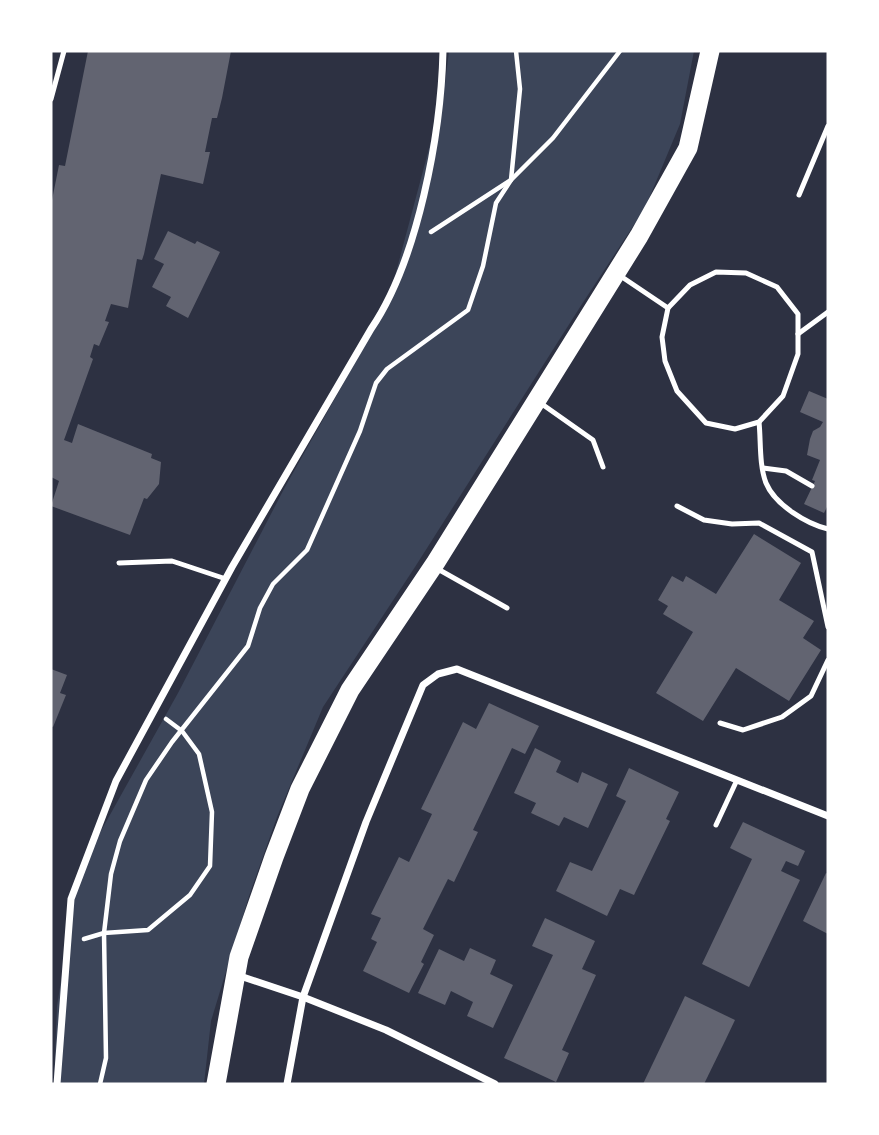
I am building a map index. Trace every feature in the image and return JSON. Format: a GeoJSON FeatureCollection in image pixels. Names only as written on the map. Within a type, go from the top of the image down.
{"type":"FeatureCollection","features":[{"type":"Feature","properties":{"kind":"highway"},"geometry":{"type":"LineString","coordinates":[[216,1084],[239,957],[300,789],[350,690],[433,567],[616,273],[688,148],[710,51]]}},
{"type":"Feature","properties":{"kind":"street"},"geometry":{"type":"LineString","coordinates":[[57,1084],[71,899],[75,888],[116,781],[154,710],[226,579],[387,306],[417,224],[442,95],[443,51]]}},
{"type":"Feature","properties":{"kind":"street"},"geometry":{"type":"LineString","coordinates":[[287,1084],[303,997],[366,822],[423,685],[438,674],[457,669],[828,816]]}},
{"type":"Feature","properties":{"kind":"street"},"geometry":{"type":"LineString","coordinates":[[237,975],[303,997],[386,1031],[495,1084]]}},
{"type":"Feature","properties":{"kind":"lane"},"geometry":{"type":"LineString","coordinates":[[51,99],[64,51]]}},
{"type":"Feature","properties":{"kind":"lane"},"geometry":{"type":"LineString","coordinates":[[799,195],[828,126]]}},
{"type":"Feature","properties":{"kind":"lane"},"geometry":{"type":"LineString","coordinates":[[716,272],[746,273],[777,287],[798,314],[797,354],[783,396],[759,422],[735,429],[705,423],[677,391],[665,361],[662,337],[668,308],[690,285],[716,272]]}},
{"type":"Feature","properties":{"kind":"lane"},"geometry":{"type":"LineString","coordinates":[[616,273],[668,308]]}},
{"type":"Feature","properties":{"kind":"lane"},"geometry":{"type":"LineString","coordinates":[[798,334],[828,312]]}},
{"type":"Feature","properties":{"kind":"lane"},"geometry":{"type":"LineString","coordinates":[[537,400],[593,440],[603,467]]}},
{"type":"Feature","properties":{"kind":"lane"},"geometry":{"type":"LineString","coordinates":[[759,422],[766,484],[778,500],[819,527],[828,529]]}},
{"type":"Feature","properties":{"kind":"lane"},"geometry":{"type":"LineString","coordinates":[[763,468],[786,471],[812,486]]}},
{"type":"Feature","properties":{"kind":"lane"},"geometry":{"type":"LineString","coordinates":[[677,506],[704,520],[732,524],[759,523],[812,552],[828,627]]}},
{"type":"Feature","properties":{"kind":"lane"},"geometry":{"type":"LineString","coordinates":[[119,564],[172,561],[226,579]]}},
{"type":"Feature","properties":{"kind":"lane"},"geometry":{"type":"LineString","coordinates":[[433,567],[508,608]]}},
{"type":"Feature","properties":{"kind":"lane"},"geometry":{"type":"LineString","coordinates":[[720,723],[743,730],[782,717],[811,696],[828,660]]}},
{"type":"Feature","properties":{"kind":"lane"},"geometry":{"type":"LineString","coordinates":[[716,825],[737,780]]}},
{"type":"Feature","properties":{"kind":"path"},"geometry":{"type":"LineString","coordinates":[[100,1084],[106,1058],[104,933],[111,874],[120,841],[146,780],[248,646],[260,608],[273,584],[307,550],[360,432],[376,383],[387,369],[468,310],[483,266],[496,204],[511,180],[520,89],[516,51]]}},
{"type":"Feature","properties":{"kind":"path"},"geometry":{"type":"LineString","coordinates":[[411,239],[423,237],[511,180],[554,138],[620,51]]}},
{"type":"Feature","properties":{"kind":"path"},"geometry":{"type":"LineString","coordinates":[[67,944],[104,933],[148,930],[190,895],[210,866],[212,813],[199,754],[183,731],[154,710]]}},
{"type":"Feature","properties":{"kind":"shaded area"},"geometry":{"type":"Polygon","coordinates":[[[449,51],[694,51],[680,124],[645,208],[323,707],[277,817],[249,896],[211,1021],[204,1084],[54,1084],[57,1006],[71,899],[87,856],[178,693],[285,487],[387,306],[444,92],[449,51]]]}},
{"type":"Feature","properties":{"kind":"building"},"geometry":{"type":"Polygon","coordinates":[[[88,51],[231,51],[217,118],[212,118],[205,152],[210,152],[203,184],[161,174],[144,254],[142,260],[137,259],[128,308],[111,304],[105,321],[109,322],[99,346],[94,344],[90,357],[93,359],[64,440],[72,443],[78,424],[152,454],[151,458],[161,462],[159,484],[147,499],[144,498],[130,535],[51,506],[59,481],[51,477],[51,205],[59,165],[65,166],[88,51]]]}},
{"type":"Feature","properties":{"kind":"building"},"geometry":{"type":"Polygon","coordinates":[[[168,231],[220,252],[188,318],[166,306],[171,297],[152,287],[164,264],[154,259],[168,231]]]}},
{"type":"Feature","properties":{"kind":"building"},"geometry":{"type":"Polygon","coordinates":[[[809,391],[828,399],[828,505],[824,513],[804,504],[815,481],[812,480],[820,460],[807,455],[810,439],[813,431],[823,422],[800,412],[809,391]]]}},
{"type":"Feature","properties":{"kind":"building"},"geometry":{"type":"Polygon","coordinates":[[[754,534],[801,563],[779,600],[814,621],[803,638],[821,650],[789,701],[736,668],[703,721],[656,693],[693,632],[663,614],[668,606],[658,600],[672,576],[683,582],[686,576],[716,594],[754,534]]]}},
{"type":"Feature","properties":{"kind":"building"},"geometry":{"type":"Polygon","coordinates":[[[51,669],[67,675],[60,693],[66,695],[53,727],[51,726],[51,669]]]}},
{"type":"Feature","properties":{"kind":"building"},"geometry":{"type":"Polygon","coordinates":[[[489,703],[539,726],[525,754],[512,748],[473,830],[478,832],[454,882],[448,879],[423,929],[434,935],[421,962],[424,964],[409,993],[363,971],[377,942],[371,939],[381,918],[371,914],[399,857],[409,862],[432,814],[421,809],[463,722],[476,729],[489,703]]]}},
{"type":"Feature","properties":{"kind":"building"},"geometry":{"type":"Polygon","coordinates":[[[535,748],[561,761],[556,772],[578,783],[582,772],[608,784],[588,828],[564,817],[559,826],[531,813],[536,803],[514,793],[535,748]]]}},
{"type":"Feature","properties":{"kind":"building"},"geometry":{"type":"Polygon","coordinates":[[[629,768],[679,792],[666,819],[670,821],[634,895],[620,889],[607,916],[556,891],[570,862],[592,871],[626,801],[616,796],[629,768]]]}},
{"type":"Feature","properties":{"kind":"building"},"geometry":{"type":"Polygon","coordinates":[[[743,822],[805,851],[798,866],[786,861],[781,871],[800,880],[749,987],[702,964],[752,859],[730,848],[743,822]]]}},
{"type":"Feature","properties":{"kind":"building"},"geometry":{"type":"Polygon","coordinates":[[[826,873],[828,874],[828,934],[803,921],[826,873]]]}},
{"type":"Feature","properties":{"kind":"building"},"geometry":{"type":"Polygon","coordinates":[[[545,918],[595,941],[582,969],[596,975],[562,1050],[569,1053],[556,1082],[504,1058],[553,955],[532,946],[545,918]]]}},
{"type":"Feature","properties":{"kind":"building"},"geometry":{"type":"Polygon","coordinates":[[[470,948],[496,960],[490,974],[513,985],[493,1028],[467,1016],[473,1002],[451,991],[445,1005],[418,993],[439,949],[464,961],[470,948]]]}},
{"type":"Feature","properties":{"kind":"building"},"geometry":{"type":"Polygon","coordinates":[[[685,996],[735,1020],[725,1041],[704,1084],[643,1084],[685,996]]]}}]}
